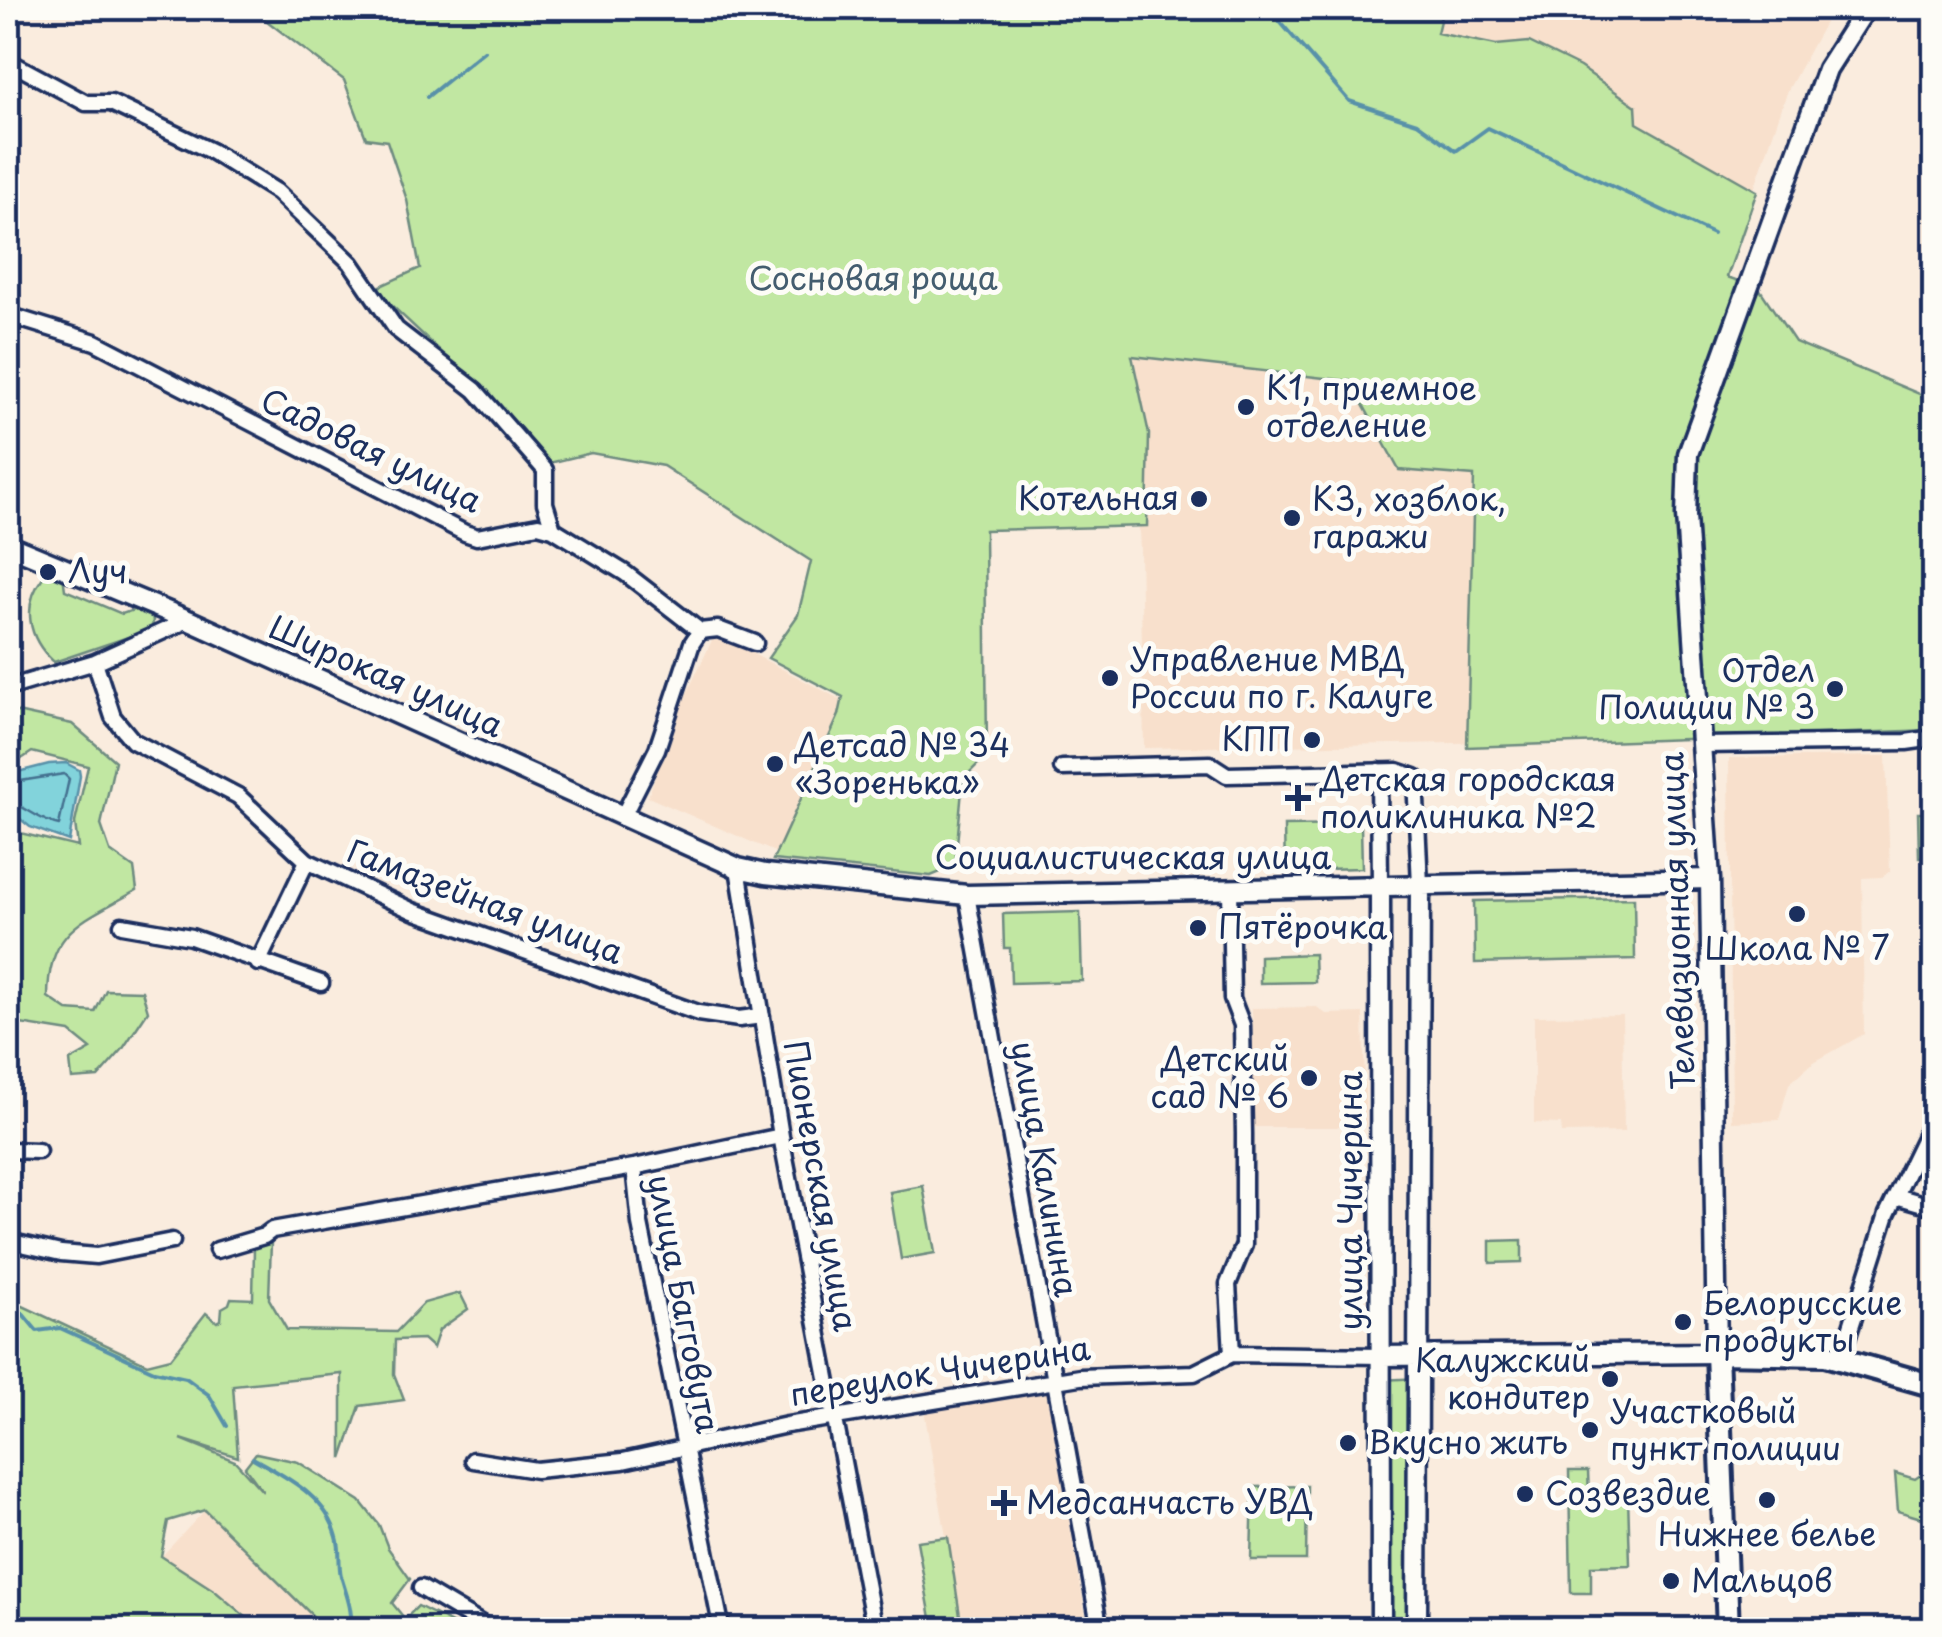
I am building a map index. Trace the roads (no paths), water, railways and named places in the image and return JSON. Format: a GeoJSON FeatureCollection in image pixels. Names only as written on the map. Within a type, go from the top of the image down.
{"type":"FeatureCollection","features":[{"type":"Feature","properties":{"kind":"main road"},"geometry":{"type":"LineString","coordinates":[[1717,1353],[1786,1352],[1841,1358],[1934,1386]]}},
{"type":"Feature","properties":{"kind":"main road","name":"Телевизионная улица"},"geometry":{"type":"LineString","coordinates":[[1717,1353],[1728,1630]]}},
{"type":"Feature","properties":{"kind":"street","name":"Телевизионная улица"},"geometry":{"type":"LineString","coordinates":[[1717,1353],[1710,879],[1686,516],[1688,454],[1827,69],[1866,8]]}},
{"type":"Feature","properties":{"kind":"street"},"geometry":{"type":"LineString","coordinates":[[8,61],[86,103],[111,103],[194,143],[276,192],[351,262],[396,329],[475,390],[545,470],[546,504],[554,529],[625,574],[700,631],[718,629],[755,643]]}},
{"type":"Feature","properties":{"kind":"street","name":"Садовая улица"},"geometry":{"type":"LineString","coordinates":[[8,315],[94,342],[465,533],[477,537],[538,525],[554,529]]}},
{"type":"Feature","properties":{"kind":"street","name":"Широкая улица"},"geometry":{"type":"LineString","coordinates":[[8,545],[188,620],[738,868]]}},
{"type":"Feature","properties":{"kind":"street"},"geometry":{"type":"LineString","coordinates":[[8,688],[95,662],[188,620]]}},
{"type":"Feature","properties":{"kind":"street"},"geometry":{"type":"LineString","coordinates":[[622,818],[657,749],[692,643],[700,631]]}},
{"type":"Feature","properties":{"kind":"street","name":"Гамазейная улица"},"geometry":{"type":"LineString","coordinates":[[95,662],[113,716],[134,741],[238,796],[307,861],[413,911],[698,1012],[739,1019],[762,1016]]}},
{"type":"Feature","properties":{"kind":"street"},"geometry":{"type":"LineString","coordinates":[[1702,745],[1934,738]]}},
{"type":"Feature","properties":{"kind":"street"},"geometry":{"type":"LineString","coordinates":[[1062,768],[1210,764],[1227,775],[1379,771]]}},
{"type":"Feature","properties":{"kind":"street","name":"улица Чичерина"},"geometry":{"type":"LineString","coordinates":[[1381,1630],[1379,771],[1415,777],[1420,885],[1417,1630]]}},
{"type":"Feature","properties":{"kind":"street"},"geometry":{"type":"LineString","coordinates":[[258,963],[307,861]]}},
{"type":"Feature","properties":{"kind":"street","name":"Социалистическая улица"},"geometry":{"type":"LineString","coordinates":[[738,868],[967,896],[1710,879]]}},
{"type":"Feature","properties":{"kind":"street","name":"Пионерская улица"},"geometry":{"type":"LineString","coordinates":[[738,868],[781,1136],[875,1630]]}},
{"type":"Feature","properties":{"kind":"street"},"geometry":{"type":"LineString","coordinates":[[1230,889],[1232,999],[1242,1024],[1244,1134],[1244,1245],[1228,1284],[1232,1354]]}},
{"type":"Feature","properties":{"kind":"street","name":"улица Калинина"},"geometry":{"type":"LineString","coordinates":[[967,896],[1100,1630]]}},
{"type":"Feature","properties":{"kind":"street"},"geometry":{"type":"LineString","coordinates":[[122,925],[191,937],[321,984]]}},
{"type":"Feature","properties":{"kind":"street"},"geometry":{"type":"LineString","coordinates":[[1841,1358],[1887,1214],[1934,1117]]}},
{"type":"Feature","properties":{"kind":"street"},"geometry":{"type":"LineString","coordinates":[[634,1166],[781,1136]]}},
{"type":"Feature","properties":{"kind":"street"},"geometry":{"type":"LineString","coordinates":[[8,1150],[38,1151]]}},
{"type":"Feature","properties":{"kind":"street","name":"улица Багговута"},"geometry":{"type":"LineString","coordinates":[[217,1250],[272,1230],[634,1166],[640,1224],[722,1630]]}},
{"type":"Feature","properties":{"kind":"street"},"geometry":{"type":"LineString","coordinates":[[1896,1196],[1934,1207]]}},
{"type":"Feature","properties":{"kind":"street"},"geometry":{"type":"LineString","coordinates":[[8,1241],[61,1254],[96,1256],[172,1242]]}},
{"type":"Feature","properties":{"kind":"street","name":"переулок Чичерина"},"geometry":{"type":"LineString","coordinates":[[473,1460],[536,1470],[623,1462],[834,1418],[1080,1376],[1194,1374],[1232,1354],[1717,1353]]}},
{"type":"Feature","properties":{"kind":"street"},"geometry":{"type":"LineString","coordinates":[[421,1588],[492,1630]]}},
{"type":"Feature","properties":{"kind":"water"},"geometry":{"type":"Polygon","coordinates":[[[66,763],[79,770],[80,776],[69,841],[30,827],[8,809],[10,774],[66,763]]]}},
{"type":"Feature","properties":{"kind":"waterway"},"geometry":{"type":"LineString","coordinates":[[1268,8],[1349,101],[1417,123],[1456,151],[1488,128],[1713,234]]}},
{"type":"Feature","properties":{"kind":"waterway"},"geometry":{"type":"LineString","coordinates":[[427,97],[484,51]]}},
{"type":"Feature","properties":{"kind":"waterway"},"geometry":{"type":"LineString","coordinates":[[8,1296],[37,1331],[60,1328],[154,1371],[186,1378],[209,1395],[227,1426]]}},
{"type":"Feature","properties":{"kind":"waterway"},"geometry":{"type":"LineString","coordinates":[[253,1458],[315,1499],[332,1523],[352,1630]]}},
{"type":"Feature","properties":{"kind":"place","name":"К1, приемное отделение"},"geometry":{"type":"Point","coordinates":[1246,407]}},
{"type":"Feature","properties":{"kind":"place","name":"Котельная"},"geometry":{"type":"Point","coordinates":[1199,499]}},
{"type":"Feature","properties":{"kind":"place","name":"К3, хозблок, гаражи"},"geometry":{"type":"Point","coordinates":[1292,518]}},
{"type":"Feature","properties":{"kind":"place","name":"Луч"},"geometry":{"type":"Point","coordinates":[48,572]}},
{"type":"Feature","properties":{"kind":"place","name":"Управление МВД России по г. Калуге"},"geometry":{"type":"Point","coordinates":[1110,678]}},
{"type":"Feature","properties":{"kind":"place","name":"Отдел Полиции № 3"},"geometry":{"type":"Point","coordinates":[1835,689]}},
{"type":"Feature","properties":{"kind":"place","name":"КПП"},"geometry":{"type":"Point","coordinates":[1312,740]}},
{"type":"Feature","properties":{"kind":"place","name":"Детсад № 34 «Зоренька»"},"geometry":{"type":"Point","coordinates":[775,764]}},
{"type":"Feature","properties":{"kind":"place","name":"Детская городская поликлиника №2"},"geometry":{"type":"Point","coordinates":[1298,798]}},
{"type":"Feature","properties":{"kind":"place","name":"Школа № 7"},"geometry":{"type":"Point","coordinates":[1797,914]}},
{"type":"Feature","properties":{"kind":"place","name":"Пятёрочка"},"geometry":{"type":"Point","coordinates":[1198,928]}},
{"type":"Feature","properties":{"kind":"place","name":"Детский сад № 6"},"geometry":{"type":"Point","coordinates":[1309,1078]}},
{"type":"Feature","properties":{"kind":"place","name":"Белорусские продукты"},"geometry":{"type":"Point","coordinates":[1683,1322]}},
{"type":"Feature","properties":{"kind":"place","name":"Калужский кондитер"},"geometry":{"type":"Point","coordinates":[1610,1379]}},
{"type":"Feature","properties":{"kind":"place","name":"Участковый пункт полиции"},"geometry":{"type":"Point","coordinates":[1590,1430]}},
{"type":"Feature","properties":{"kind":"place","name":"Вкусно жить"},"geometry":{"type":"Point","coordinates":[1348,1443]}},
{"type":"Feature","properties":{"kind":"place","name":"Созвездие"},"geometry":{"type":"Point","coordinates":[1525,1494]}},
{"type":"Feature","properties":{"kind":"place","name":"Нижнее белье"},"geometry":{"type":"Point","coordinates":[1767,1500]}},
{"type":"Feature","properties":{"kind":"place","name":"Медсанчасть УВД"},"geometry":{"type":"Point","coordinates":[1004,1503]}},
{"type":"Feature","properties":{"kind":"place","name":"Мальцов"},"geometry":{"type":"Point","coordinates":[1671,1581]}},
{"type":"Feature","properties":{"kind":"park label","name":"Сосновая роща"},"geometry":{"type":"Point","coordinates":[873,279]}}]}
